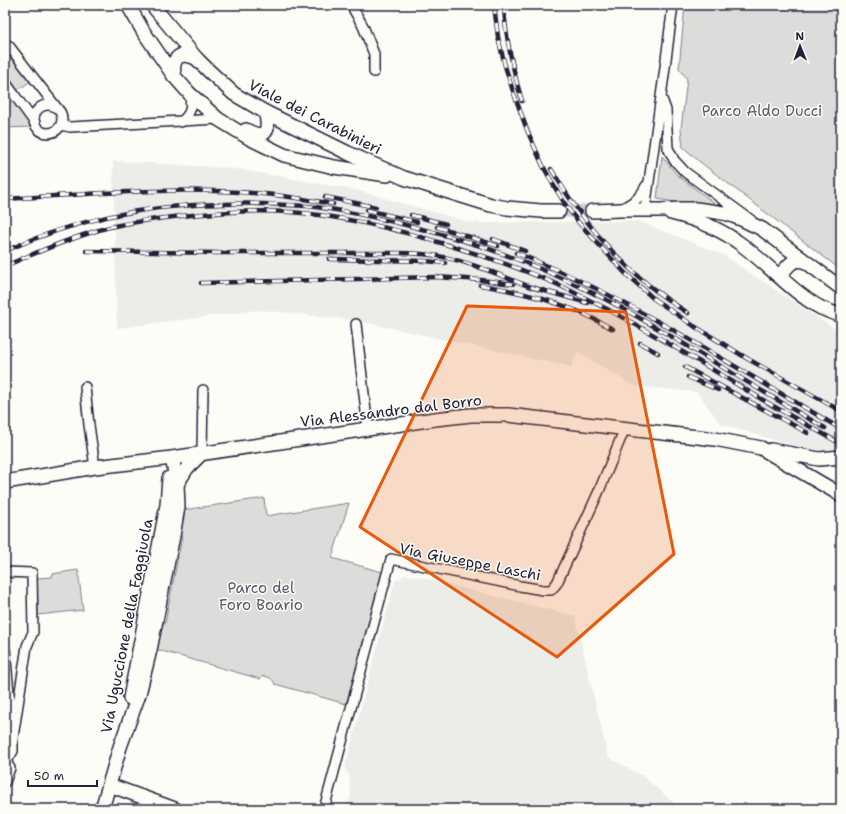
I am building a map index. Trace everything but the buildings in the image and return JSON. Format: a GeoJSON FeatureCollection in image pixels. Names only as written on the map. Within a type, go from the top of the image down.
{"type":"FeatureCollection","features":[{"type":"Feature","properties":{"kind":"main road","name":"Viale dei Carabinieri"},"geometry":{"type":"LineString","coordinates":[[128,5],[143,31],[174,76],[189,94],[221,121],[249,138],[284,156],[334,167],[404,178]]}},
{"type":"Feature","properties":{"kind":"main road","name":"Viale dei Carabinieri"},"geometry":{"type":"LineString","coordinates":[[152,5],[196,58],[209,71],[234,94],[265,112],[348,153],[404,178],[491,205],[507,208],[559,211]]}},
{"type":"Feature","properties":{"kind":"main road"},"geometry":{"type":"LineString","coordinates":[[174,76],[174,62],[177,59],[185,55],[196,58]]}},
{"type":"Feature","properties":{"kind":"main road"},"geometry":{"type":"LineString","coordinates":[[221,121],[233,123],[257,135],[262,134],[268,128],[268,120],[265,112]]}},
{"type":"Feature","properties":{"kind":"main road"},"geometry":{"type":"LineString","coordinates":[[592,211],[661,210],[682,208],[717,212],[741,219],[762,229],[841,288]]}},
{"type":"Feature","properties":{"kind":"main road"},"geometry":{"type":"LineString","coordinates":[[661,210],[720,230],[742,245],[811,302],[825,310],[841,316]]}},
{"type":"Feature","properties":{"kind":"main road"},"geometry":{"type":"LineString","coordinates":[[780,276],[794,260],[802,260],[806,262]]}},
{"type":"Feature","properties":{"kind":"main road","name":"Via Alessandro dal Borro"},"geometry":{"type":"LineString","coordinates":[[5,482],[95,467],[172,458],[471,415],[508,415],[715,438],[761,448],[841,495]]}},
{"type":"Feature","properties":{"kind":"main road"},"geometry":{"type":"LineString","coordinates":[[761,448],[819,459],[841,457]]}},
{"type":"Feature","properties":{"kind":"main road"},"geometry":{"type":"LineString","coordinates":[[153,460],[173,483],[202,453]]}},
{"type":"Feature","properties":{"kind":"main road","name":"Via Uguccione della Faggiuola"},"geometry":{"type":"LineString","coordinates":[[102,809],[120,747],[139,694],[150,650],[178,507],[173,483],[174,468],[172,458]]}},
{"type":"Feature","properties":{"kind":"main road"},"geometry":{"type":"LineString","coordinates":[[109,785],[175,809]]}},
{"type":"Feature","properties":{"kind":"street"},"geometry":{"type":"LineString","coordinates":[[351,5],[363,26],[374,54],[374,72]]}},
{"type":"Feature","properties":{"kind":"street"},"geometry":{"type":"LineString","coordinates":[[645,210],[673,5]]}},
{"type":"Feature","properties":{"kind":"street"},"geometry":{"type":"LineString","coordinates":[[5,82],[40,130],[48,133],[56,131],[63,120],[61,111],[6,45]]}},
{"type":"Feature","properties":{"kind":"street"},"geometry":{"type":"LineString","coordinates":[[181,122],[188,117],[190,111],[191,102],[189,94]]}},
{"type":"Feature","properties":{"kind":"street"},"geometry":{"type":"LineString","coordinates":[[661,97],[666,110],[668,148],[674,160],[686,172],[762,229]]}},
{"type":"Feature","properties":{"kind":"street"},"geometry":{"type":"LineString","coordinates":[[35,123],[35,114],[40,107],[49,105],[58,108]]}},
{"type":"Feature","properties":{"kind":"street"},"geometry":{"type":"LineString","coordinates":[[61,125],[70,127],[221,121]]}},
{"type":"Feature","properties":{"kind":"street"},"geometry":{"type":"LineString","coordinates":[[620,210],[631,204],[642,195],[649,179]]}},
{"type":"Feature","properties":{"kind":"street"},"geometry":{"type":"LineString","coordinates":[[356,324],[368,429]]}},
{"type":"Feature","properties":{"kind":"street"},"geometry":{"type":"LineString","coordinates":[[85,387],[95,467]]}},
{"type":"Feature","properties":{"kind":"street"},"geometry":{"type":"LineString","coordinates":[[202,453],[203,390]]}},
{"type":"Feature","properties":{"kind":"street","name":"Via Giuseppe Laschi"},"geometry":{"type":"LineString","coordinates":[[324,809],[391,559],[520,586],[551,590],[557,583],[599,492],[625,428]]}},
{"type":"Feature","properties":{"kind":"street"},"geometry":{"type":"LineString","coordinates":[[5,572],[32,573],[33,632],[27,646],[13,737]]}},
{"type":"Feature","properties":{"kind":"street"},"geometry":{"type":"LineString","coordinates":[[5,648],[13,737],[13,751],[6,762],[10,768],[5,782]]}},
{"type":"Feature","properties":{"kind":"highlighted area"},"geometry":{"type":"Polygon","coordinates":[[[467,306],[626,312],[674,554],[557,657],[360,527],[467,306]]]}},
{"type":"Feature","properties":{"kind":"shaded area"},"geometry":{"type":"Polygon","coordinates":[[[113,161],[230,168],[356,190],[472,223],[638,221],[723,255],[841,333],[841,470],[826,460],[791,445],[721,424],[697,392],[633,386],[578,352],[571,367],[354,320],[259,310],[117,328],[113,161]]]}},
{"type":"Feature","properties":{"kind":"shaded area"},"geometry":{"type":"Polygon","coordinates":[[[406,574],[575,616],[608,757],[644,777],[681,809],[344,809],[351,797],[349,774],[345,767],[395,581],[406,574]]]}},
{"type":"Feature","properties":{"kind":"green space","name":"Parco Aldo Ducci"},"geometry":{"type":"Polygon","coordinates":[[[685,5],[826,5],[841,13],[841,270],[700,162],[683,147],[681,129],[687,79],[679,68],[685,5]]]}},
{"type":"Feature","properties":{"kind":"green space"},"geometry":{"type":"Polygon","coordinates":[[[5,50],[8,50],[31,81],[18,90],[5,71],[5,50]]]}},
{"type":"Feature","properties":{"kind":"green space"},"geometry":{"type":"Polygon","coordinates":[[[5,90],[28,120],[31,127],[5,128],[5,90]]]}},
{"type":"Feature","properties":{"kind":"green space"},"geometry":{"type":"Polygon","coordinates":[[[662,156],[676,174],[723,210],[657,199],[662,156]]]}},
{"type":"Feature","properties":{"kind":"green space","name":"Parco del Foro Boario"},"geometry":{"type":"Polygon","coordinates":[[[264,498],[266,516],[349,503],[332,558],[382,572],[346,704],[275,684],[267,677],[263,676],[260,679],[155,649],[160,626],[165,623],[182,537],[179,533],[183,510],[264,498]]]}},
{"type":"Feature","properties":{"kind":"green space"},"geometry":{"type":"Polygon","coordinates":[[[78,570],[83,610],[38,615],[37,578],[52,577],[52,574],[78,570]]]}},
{"type":"Feature","properties":{"kind":"tunnel"},"geometry":{"type":"LineString","coordinates":[[559,211],[592,211]]}},
{"type":"Feature","properties":{"kind":"railway"},"geometry":{"type":"LineString","coordinates":[[494,5],[498,37],[505,66],[527,130],[543,166],[554,186],[579,223],[625,273],[654,299],[694,326],[748,359],[841,411]]}},
{"type":"Feature","properties":{"kind":"railway"},"geometry":{"type":"LineString","coordinates":[[504,5],[510,53],[522,101]]}},
{"type":"Feature","properties":{"kind":"railway"},"geometry":{"type":"LineString","coordinates":[[551,169],[578,210],[617,257],[658,293],[688,313]]}},
{"type":"Feature","properties":{"kind":"railway"},"geometry":{"type":"LineString","coordinates":[[5,199],[102,193],[199,191],[273,195],[333,204]]}},
{"type":"Feature","properties":{"kind":"railway"},"geometry":{"type":"LineString","coordinates":[[325,197],[376,207]]}},
{"type":"Feature","properties":{"kind":"railway"},"geometry":{"type":"LineString","coordinates":[[5,251],[58,230],[85,222],[166,207],[254,204],[307,206],[350,212],[471,243],[548,272],[601,297],[634,315],[825,428]]}},
{"type":"Feature","properties":{"kind":"railway"},"geometry":{"type":"LineString","coordinates":[[367,210],[417,222]]}},
{"type":"Feature","properties":{"kind":"railway"},"geometry":{"type":"LineString","coordinates":[[5,266],[53,246],[102,229],[172,217],[222,212],[276,211],[310,214],[370,224],[475,253],[515,267],[561,286],[607,309],[685,353],[772,406],[841,444]]}},
{"type":"Feature","properties":{"kind":"railway"},"geometry":{"type":"LineString","coordinates":[[411,215],[446,224]]}},
{"type":"Feature","properties":{"kind":"railway"},"geometry":{"type":"LineString","coordinates":[[437,227],[498,246]]}},
{"type":"Feature","properties":{"kind":"railway"},"geometry":{"type":"LineString","coordinates":[[493,239],[525,251]]}},
{"type":"Feature","properties":{"kind":"railway"},"geometry":{"type":"LineString","coordinates":[[86,251],[402,253],[429,255],[448,258],[488,270],[528,286],[587,303]]}},
{"type":"Feature","properties":{"kind":"railway"},"geometry":{"type":"LineString","coordinates":[[516,253],[580,280],[641,312],[841,429]]}},
{"type":"Feature","properties":{"kind":"railway"},"geometry":{"type":"LineString","coordinates":[[329,259],[426,261],[445,263]]}},
{"type":"Feature","properties":{"kind":"railway"},"geometry":{"type":"LineString","coordinates":[[201,283],[436,277],[513,284]]}},
{"type":"Feature","properties":{"kind":"railway"},"geometry":{"type":"LineString","coordinates":[[480,285],[541,298],[582,313],[613,329]]}},
{"type":"Feature","properties":{"kind":"railway"},"geometry":{"type":"LineString","coordinates":[[640,343],[658,353]]}},
{"type":"Feature","properties":{"kind":"railway"},"geometry":{"type":"LineString","coordinates":[[685,367],[808,433]]}},
{"type":"Feature","properties":{"kind":"railway"},"geometry":{"type":"LineString","coordinates":[[688,377],[718,390]]}}]}
